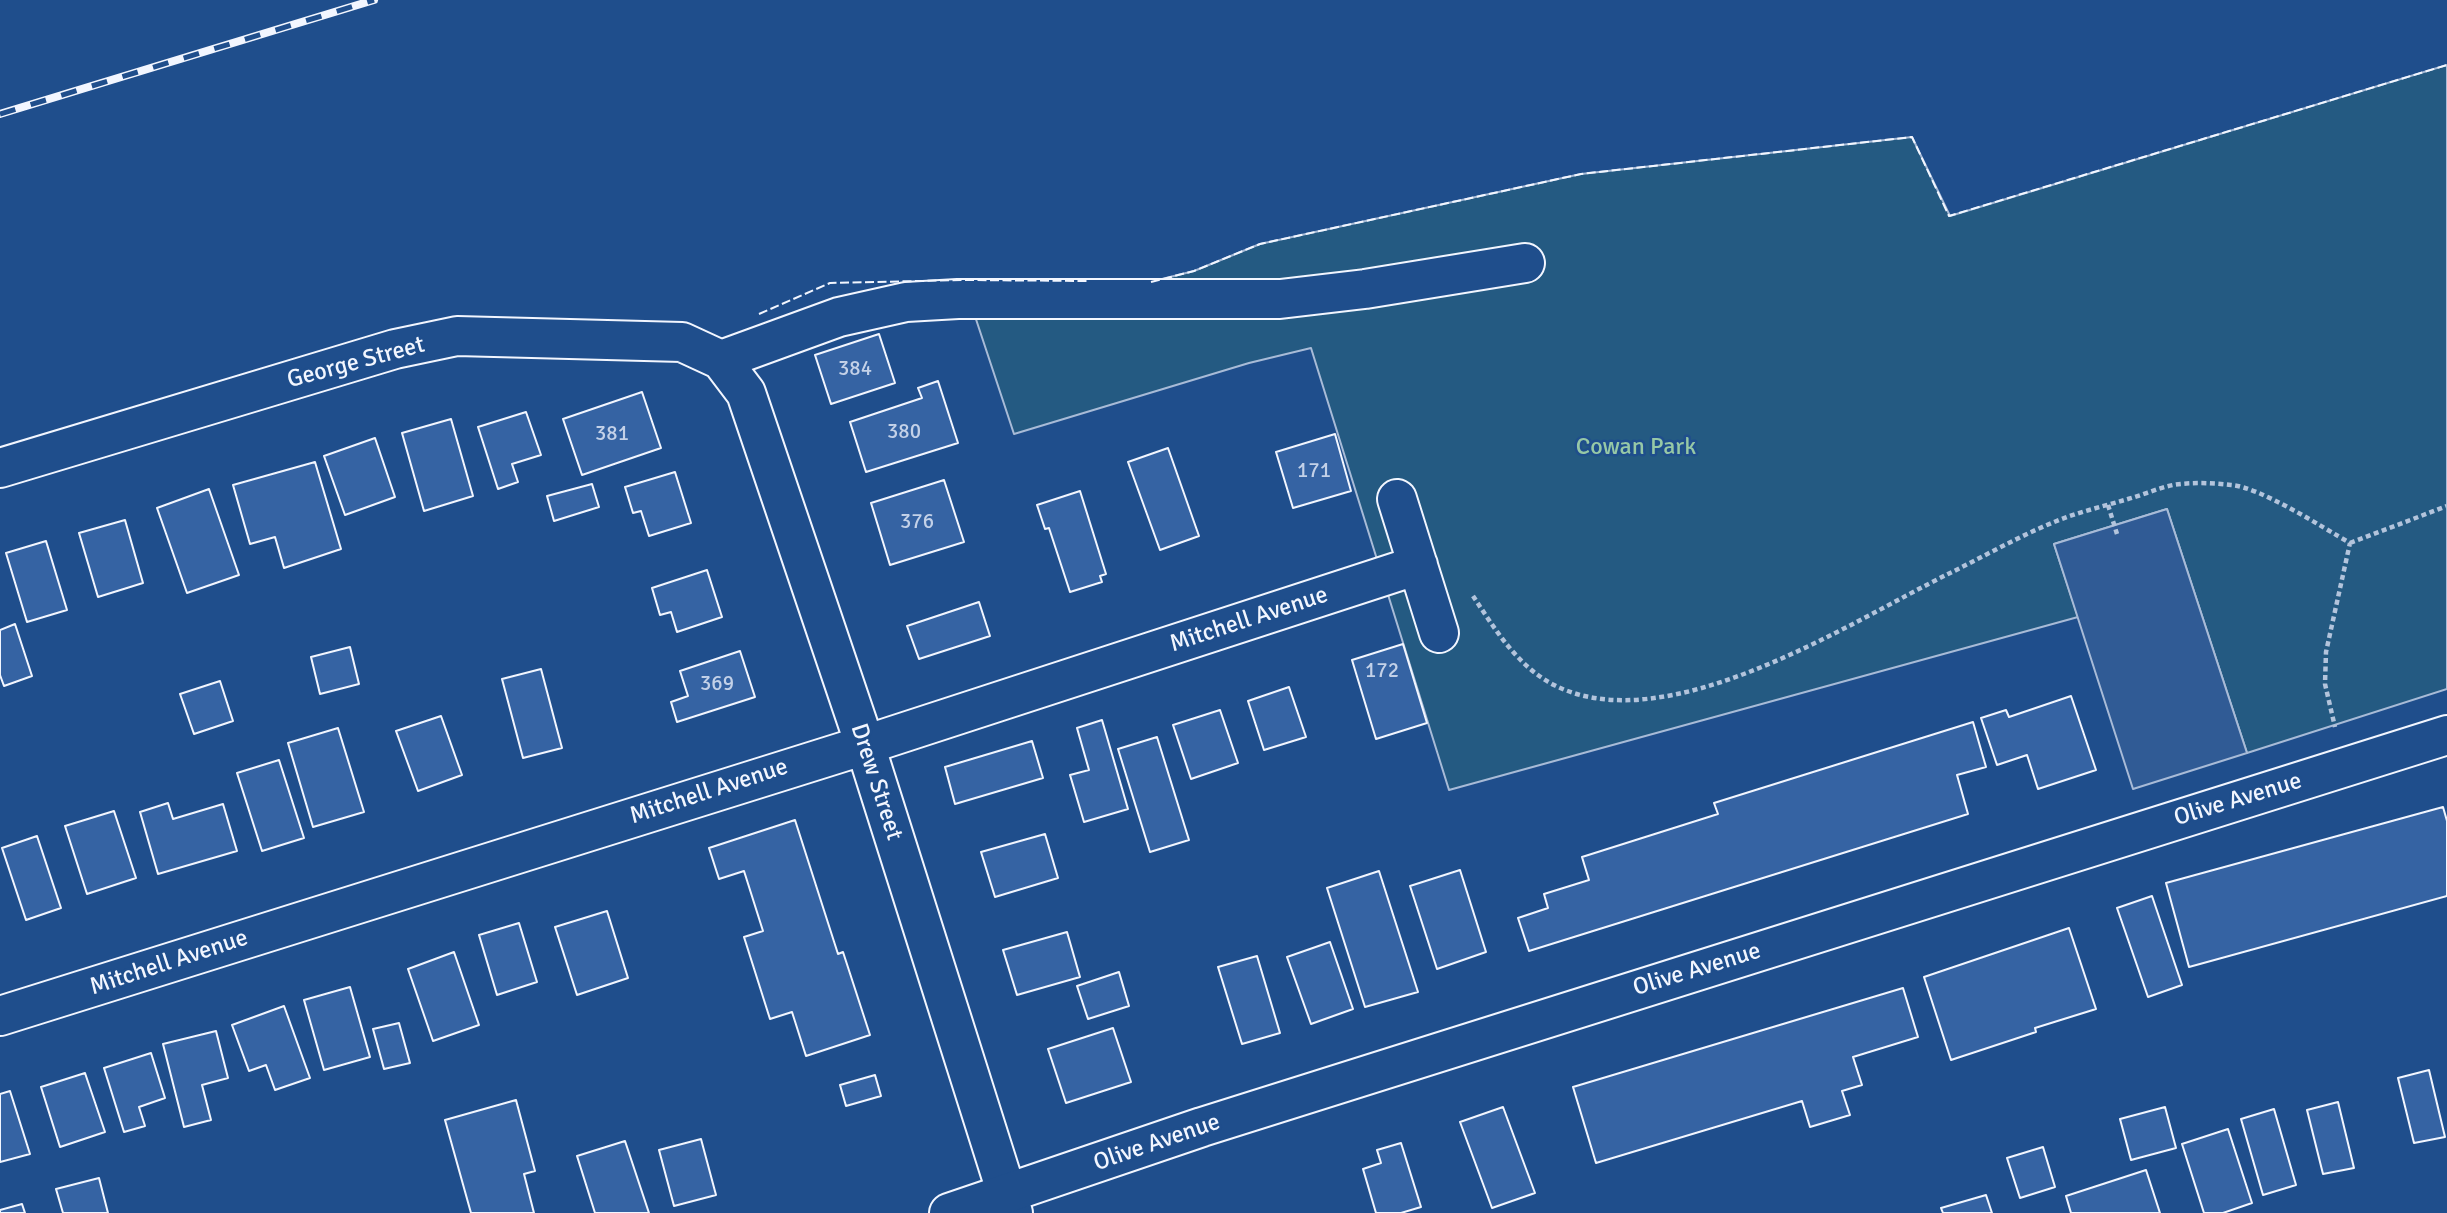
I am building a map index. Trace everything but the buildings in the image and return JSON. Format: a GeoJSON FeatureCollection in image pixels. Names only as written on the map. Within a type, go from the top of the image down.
{"type":"FeatureCollection","features":[{"type":"Feature","properties":{"kind":"street"},"geometry":{"type":"LineString","coordinates":[[720,360],[839,317],[906,302],[958,299],[1280,299],[1365,289],[1525,263]]}},
{"type":"Feature","properties":{"kind":"street","name":"George Street"},"geometry":{"type":"LineString","coordinates":[[0,468],[395,349],[457,336],[682,342],[720,360]]}},
{"type":"Feature","properties":{"kind":"street","name":"Drew Street"},"geometry":{"type":"LineString","coordinates":[[720,360],[746,393],[865,745],[1010,1204]]}},
{"type":"Feature","properties":{"kind":"street"},"geometry":{"type":"LineString","coordinates":[[1397,499],[1439,633]]}},
{"type":"Feature","properties":{"kind":"street","name":"Mitchell Avenue"},"geometry":{"type":"LineString","coordinates":[[0,1016],[865,745],[1418,565]]}},
{"type":"Feature","properties":{"kind":"street","name":"Olive Avenue"},"geometry":{"type":"LineString","coordinates":[[949,1213],[1010,1204],[1214,1122],[2447,735]]}},
{"type":"Feature","properties":{"kind":"path"},"geometry":{"type":"LineString","coordinates":[[1418,565],[1441,567],[1459,578],[1498,634],[1526,666],[1553,684],[1582,696],[1613,701],[1695,691],[1744,674],[1811,644],[2067,517],[2174,485],[2235,485],[2254,491],[2350,543],[2447,506]]}},
{"type":"Feature","properties":{"kind":"path"},"geometry":{"type":"LineString","coordinates":[[2108,505],[2117,534]]}},
{"type":"Feature","properties":{"kind":"path"},"geometry":{"type":"LineString","coordinates":[[2335,727],[2325,684],[2326,652],[2350,543]]}},
{"type":"Feature","properties":{"kind":"green space","name":"Cowan Park"},"geometry":{"type":"Polygon","coordinates":[[[2447,65],[2447,689],[2247,753],[2167,509],[2054,544],[2078,617],[1449,790],[1311,348],[1249,363],[1014,434],[963,280],[1076,280],[1142,284],[1194,271],[1260,244],[1581,174],[1912,137],[1950,216],[2447,65]]]}},
{"type":"Feature","properties":{"kind":"shaded area"},"geometry":{"type":"Polygon","coordinates":[[[2167,509],[2247,753],[2133,789],[2054,544],[2167,509]]]}},
{"type":"Feature","properties":{"kind":"railway"},"geometry":{"type":"LineString","coordinates":[[0,114],[374,0]]}},
{"type":"Feature","properties":{"kind":"fence"},"geometry":{"type":"LineString","coordinates":[[1151,282],[1194,271],[1260,244],[1581,174],[1912,137],[1949,216],[2447,65]]}},
{"type":"Feature","properties":{"kind":"fence"},"geometry":{"type":"LineString","coordinates":[[759,314],[830,283],[1088,281]]}}]}
